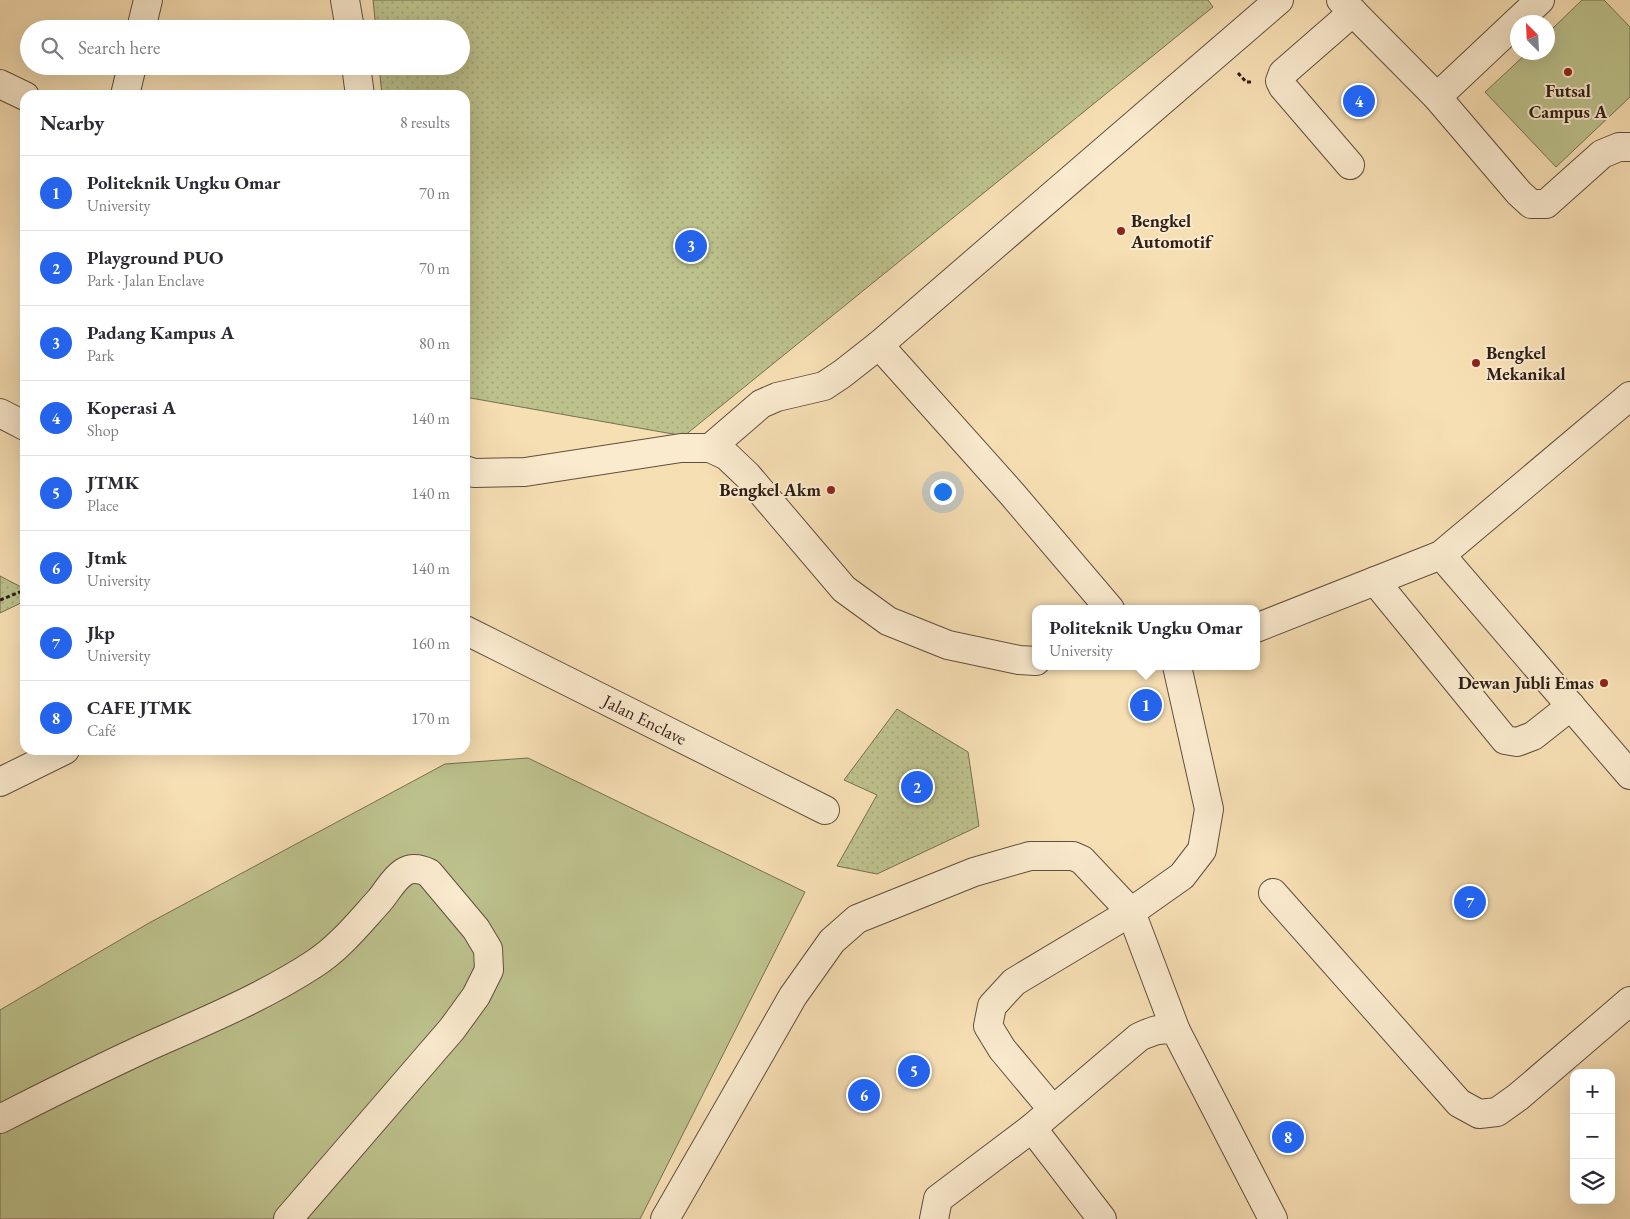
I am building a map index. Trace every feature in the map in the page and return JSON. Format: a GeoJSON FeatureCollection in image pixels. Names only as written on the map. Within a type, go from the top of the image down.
{"type":"FeatureCollection","features":[{"type":"Feature","properties":{"kind":"street"},"geometry":{"type":"LineString","coordinates":[[143,20],[148,0]]}},
{"type":"Feature","properties":{"kind":"street"},"geometry":{"type":"LineString","coordinates":[[345,0],[348,20]]}},
{"type":"Feature","properties":{"kind":"street"},"geometry":{"type":"LineString","coordinates":[[710,448],[761,404],[777,397],[824,386],[879,345],[1279,0]]}},
{"type":"Feature","properties":{"kind":"street"},"geometry":{"type":"LineString","coordinates":[[1437,97],[1540,0]]}},
{"type":"Feature","properties":{"kind":"street"},"geometry":{"type":"LineString","coordinates":[[1350,165],[1283,87],[1280,81],[1284,73],[1347,6],[1437,97],[1519,193],[1531,204],[1546,204],[1602,154],[1619,147],[1630,147]]}},
{"type":"Feature","properties":{"kind":"street"},"geometry":{"type":"LineString","coordinates":[[126,90],[130,75]]}},
{"type":"Feature","properties":{"kind":"street"},"geometry":{"type":"LineString","coordinates":[[357,75],[359,90]]}},
{"type":"Feature","properties":{"kind":"street"},"geometry":{"type":"LineString","coordinates":[[0,84],[20,94]]}},
{"type":"Feature","properties":{"kind":"street"},"geometry":{"type":"LineString","coordinates":[[879,345],[1013,495],[1107,605]]}},
{"type":"Feature","properties":{"kind":"street"},"geometry":{"type":"LineString","coordinates":[[1260,626],[1441,555],[1630,396]]}},
{"type":"Feature","properties":{"kind":"street"},"geometry":{"type":"LineString","coordinates":[[0,413],[20,423]]}},
{"type":"Feature","properties":{"kind":"street"},"geometry":{"type":"LineString","coordinates":[[470,472],[526,472],[681,448],[710,448],[728,456],[747,475],[844,589],[888,621],[948,645],[1019,660],[1032,661]]}},
{"type":"Feature","properties":{"kind":"street"},"geometry":{"type":"LineString","coordinates":[[1441,555],[1630,774]]}},
{"type":"Feature","properties":{"kind":"street"},"geometry":{"type":"LineString","coordinates":[[1375,581],[1505,740],[1517,742],[1533,736],[1571,706]]}},
{"type":"Feature","properties":{"kind":"street","name":"Jalan Enclave"},"geometry":{"type":"LineString","coordinates":[[470,632],[825,810]]}},
{"type":"Feature","properties":{"kind":"street"},"geometry":{"type":"LineString","coordinates":[[1053,1110],[997,1042],[988,1026],[992,1006],[1014,982],[1131,912],[1182,876],[1202,850],[1209,809],[1177,670]]}},
{"type":"Feature","properties":{"kind":"street"},"geometry":{"type":"LineString","coordinates":[[0,782],[55,755]]}},
{"type":"Feature","properties":{"kind":"street"},"geometry":{"type":"LineString","coordinates":[[665,1219],[793,996],[832,941],[856,919],[974,872],[1030,856],[1073,856],[1082,860],[1131,912],[1176,1031],[1273,1219]]}},
{"type":"Feature","properties":{"kind":"street"},"geometry":{"type":"LineString","coordinates":[[0,1119],[80,1077],[223,1013],[303,971],[321,960],[341,943],[381,899],[391,884],[405,872],[418,868],[429,872],[476,929],[488,949],[489,970],[476,996],[452,1029],[288,1219]]}},
{"type":"Feature","properties":{"kind":"street"},"geometry":{"type":"LineString","coordinates":[[1272,893],[1459,1103],[1479,1114],[1497,1112],[1518,1097],[1630,1002]]}},
{"type":"Feature","properties":{"kind":"street"},"geometry":{"type":"LineString","coordinates":[[934,1219],[938,1199],[1032,1128],[1139,1037],[1154,1030],[1166,1028],[1176,1031]]}},
{"type":"Feature","properties":{"kind":"street"},"geometry":{"type":"LineString","coordinates":[[1032,1128],[1102,1219]]}},
{"type":"Feature","properties":{"kind":"path"},"geometry":{"type":"LineString","coordinates":[[1219,52],[1246,82],[1280,81]]}},
{"type":"Feature","properties":{"kind":"path"},"geometry":{"type":"LineString","coordinates":[[0,600],[20,592]]}},
{"type":"Feature","properties":{"kind":"green space"},"geometry":{"type":"Polygon","coordinates":[[[373,0],[1208,0],[1213,7],[684,436],[470,398],[470,90],[381,90],[380,75],[470,75],[470,20],[375,20],[373,0]]]}},
{"type":"Feature","properties":{"kind":"green space","name":"Futsal Campus A"},"geometry":{"type":"Polygon","coordinates":[[[1582,0],[1604,0],[1630,27],[1630,97],[1556,167],[1485,92],[1519,60],[1555,60],[1555,26],[1582,0]]]}},
{"type":"Feature","properties":{"kind":"green space"},"geometry":{"type":"Polygon","coordinates":[[[0,576],[20,586],[20,603],[0,613],[0,576]]]}},
{"type":"Feature","properties":{"kind":"green space"},"geometry":{"type":"Polygon","coordinates":[[[897,709],[968,752],[979,826],[877,874],[837,866],[877,795],[844,780],[897,709]]]}},
{"type":"Feature","properties":{"kind":"green space"},"geometry":{"type":"Polygon","coordinates":[[[528,758],[805,892],[640,1219],[0,1219],[0,1010],[149,923],[445,764],[528,758]]]}},
{"type":"Feature","properties":{"kind":"place","name":"Futsal Campus A"},"geometry":{"type":"Point","coordinates":[1568,72]}},
{"type":"Feature","properties":{"kind":"place","name":"Koperasi A"},"geometry":{"type":"Point","coordinates":[1359,101]}},
{"type":"Feature","properties":{"kind":"place","name":"Bengkel Automotif"},"geometry":{"type":"Point","coordinates":[1121,231]}},
{"type":"Feature","properties":{"kind":"place","name":"Padang Kampus A"},"geometry":{"type":"Point","coordinates":[691,246]}},
{"type":"Feature","properties":{"kind":"place","name":"Bengkel Mekanikal"},"geometry":{"type":"Point","coordinates":[1476,363]}},
{"type":"Feature","properties":{"kind":"place","name":"Bengkel Akm"},"geometry":{"type":"Point","coordinates":[831,490]}},
{"type":"Feature","properties":{"kind":"place","name":"Dewan Jubli Emas"},"geometry":{"type":"Point","coordinates":[1604,683]}},
{"type":"Feature","properties":{"kind":"place","name":"Politeknik Ungku Omar"},"geometry":{"type":"Point","coordinates":[1146,705]}},
{"type":"Feature","properties":{"kind":"place","name":"Playground PUO"},"geometry":{"type":"Point","coordinates":[917,787]}},
{"type":"Feature","properties":{"kind":"place","name":"Jkp"},"geometry":{"type":"Point","coordinates":[1470,902]}},
{"type":"Feature","properties":{"kind":"place","name":"JTMK"},"geometry":{"type":"Point","coordinates":[914,1071]}},
{"type":"Feature","properties":{"kind":"place","name":"Jtmk"},"geometry":{"type":"Point","coordinates":[864,1095]}},
{"type":"Feature","properties":{"kind":"place","name":"CAFE JTMK"},"geometry":{"type":"Point","coordinates":[1288,1137]}}]}
